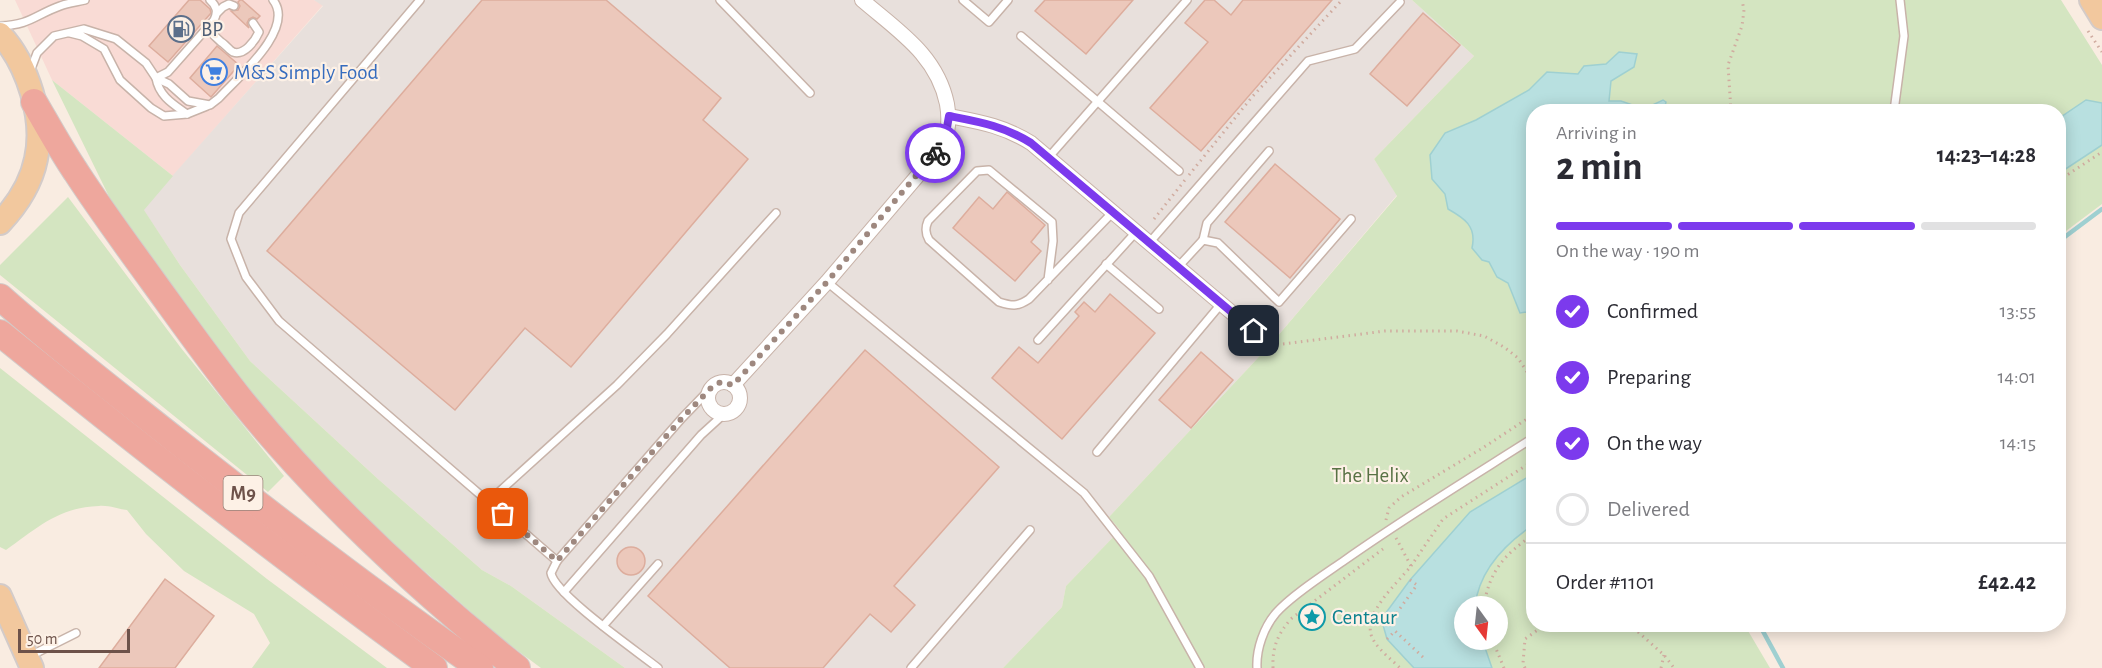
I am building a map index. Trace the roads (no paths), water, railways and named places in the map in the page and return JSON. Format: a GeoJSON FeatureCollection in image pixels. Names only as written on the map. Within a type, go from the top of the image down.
{"type":"FeatureCollection","features":[{"type":"Feature","properties":{"kind":"highway"},"geometry":{"type":"LineString","coordinates":[[31,93],[75,171],[119,235],[192,337],[260,422],[322,491],[381,550],[444,608],[517,668]]}},
{"type":"Feature","properties":{"kind":"highway","name":"M9"},"geometry":{"type":"LineString","coordinates":[[6,303],[226,480],[480,668]]}},
{"type":"Feature","properties":{"kind":"highway","name":"M9"},"geometry":{"type":"LineString","coordinates":[[0,333],[225,513],[434,668]]}},
{"type":"Feature","properties":{"kind":"main road"},"geometry":{"type":"LineString","coordinates":[[2091,0],[2102,18]]}},
{"type":"Feature","properties":{"kind":"main road"},"geometry":{"type":"LineString","coordinates":[[0,34],[22,64],[31,93],[38,132],[37,158],[22,195],[0,223]]}},
{"type":"Feature","properties":{"kind":"main road"},"geometry":{"type":"LineString","coordinates":[[0,596],[30,663]]}},
{"type":"Feature","properties":{"kind":"street"},"geometry":{"type":"LineString","coordinates":[[733,385],[827,282],[931,160],[945,139],[949,116],[945,93],[935,70],[919,48],[862,0]]}},
{"type":"Feature","properties":{"kind":"street"},"geometry":{"type":"LineString","coordinates":[[949,116],[990,124],[1012,132],[1031,143],[1270,345]]}},
{"type":"Feature","properties":{"kind":"street"},"geometry":{"type":"LineString","coordinates":[[721,382],[733,385],[740,394],[739,405],[732,412],[724,414],[716,412],[710,407],[708,396],[712,387],[721,382]]}},
{"type":"Feature","properties":{"kind":"lane"},"geometry":{"type":"LineString","coordinates":[[0,26],[30,21],[60,6],[85,0]]}},
{"type":"Feature","properties":{"kind":"lane"},"geometry":{"type":"LineString","coordinates":[[210,0],[215,5],[217,13]]}},
{"type":"Feature","properties":{"kind":"lane"},"geometry":{"type":"LineString","coordinates":[[67,32],[82,36],[104,49],[120,80],[151,108],[164,116],[187,114],[210,105],[219,98],[270,42],[279,14],[273,0]]}},
{"type":"Feature","properties":{"kind":"lane"},"geometry":{"type":"LineString","coordinates":[[420,0],[239,213],[231,240],[246,277],[279,321],[557,561]]}},
{"type":"Feature","properties":{"kind":"lane"},"geometry":{"type":"LineString","coordinates":[[720,0],[810,93]]}},
{"type":"Feature","properties":{"kind":"lane"},"geometry":{"type":"LineString","coordinates":[[963,0],[989,22],[1008,0]]}},
{"type":"Feature","properties":{"kind":"lane"},"geometry":{"type":"LineString","coordinates":[[1048,158],[1186,0]]}},
{"type":"Feature","properties":{"kind":"lane"},"geometry":{"type":"LineString","coordinates":[[1895,104],[1904,36],[1899,0]]}},
{"type":"Feature","properties":{"kind":"lane"},"geometry":{"type":"LineString","coordinates":[[1038,340],[1106,264],[1142,237],[1308,61],[1355,49],[1401,2]]}},
{"type":"Feature","properties":{"kind":"lane"},"geometry":{"type":"LineString","coordinates":[[156,78],[168,72],[223,7],[229,4],[234,6]]}},
{"type":"Feature","properties":{"kind":"lane"},"geometry":{"type":"LineString","coordinates":[[208,27],[210,33],[233,52],[240,52],[247,49],[256,39],[259,32],[253,23]]}},
{"type":"Feature","properties":{"kind":"lane"},"geometry":{"type":"LineString","coordinates":[[31,93],[31,65],[37,53],[54,36],[84,29],[116,39],[146,63],[156,78],[162,94],[187,114]]}},
{"type":"Feature","properties":{"kind":"lane"},"geometry":{"type":"LineString","coordinates":[[1021,36],[1179,171]]}},
{"type":"Feature","properties":{"kind":"lane"},"geometry":{"type":"LineString","coordinates":[[156,78],[169,84],[188,101],[210,105]]}},
{"type":"Feature","properties":{"kind":"lane"},"geometry":{"type":"LineString","coordinates":[[1178,267],[1203,240],[1207,223],[1269,151]]}},
{"type":"Feature","properties":{"kind":"lane"},"geometry":{"type":"LineString","coordinates":[[1048,279],[1053,241],[1052,222],[989,170],[977,171],[928,221],[926,233],[928,240],[999,302],[1012,306],[1029,299],[1113,212]]}},
{"type":"Feature","properties":{"kind":"lane"},"geometry":{"type":"LineString","coordinates":[[488,502],[617,385],[667,334],[776,213]]}},
{"type":"Feature","properties":{"kind":"lane"},"geometry":{"type":"LineString","coordinates":[[1203,240],[1218,243],[1279,302],[1351,219]]}},
{"type":"Feature","properties":{"kind":"lane"},"geometry":{"type":"LineString","coordinates":[[1106,264],[1159,309]]}},
{"type":"Feature","properties":{"kind":"lane"},"geometry":{"type":"LineString","coordinates":[[827,282],[1084,493],[1149,576],[1200,668]]}},
{"type":"Feature","properties":{"kind":"lane"},"geometry":{"type":"LineString","coordinates":[[1097,452],[1221,304]]}},
{"type":"Feature","properties":{"kind":"lane"},"geometry":{"type":"LineString","coordinates":[[658,668],[603,626],[564,592],[552,578],[552,567],[682,418],[712,387]]}},
{"type":"Feature","properties":{"kind":"lane"},"geometry":{"type":"LineString","coordinates":[[564,592],[701,435],[724,414]]}},
{"type":"Feature","properties":{"kind":"lane"},"geometry":{"type":"LineString","coordinates":[[1257,668],[1266,628],[1277,612],[1390,529],[1526,442]]}},
{"type":"Feature","properties":{"kind":"lane"},"geometry":{"type":"LineString","coordinates":[[911,668],[1030,530]]}},
{"type":"Feature","properties":{"kind":"lane"},"geometry":{"type":"LineString","coordinates":[[603,626],[658,564]]}},
{"type":"Feature","properties":{"kind":"lane"},"geometry":{"type":"LineString","coordinates":[[30,663],[76,633]]}},
{"type":"Feature","properties":{"kind":"water"},"geometry":{"type":"Polygon","coordinates":[[[1619,52],[1637,54],[1634,67],[1611,81],[1609,101],[1630,104],[1526,104],[1526,312],[1520,313],[1508,283],[1497,277],[1489,262],[1482,260],[1472,248],[1471,228],[1448,209],[1445,194],[1432,179],[1430,155],[1445,133],[1476,120],[1529,90],[1547,72],[1578,74],[1584,66],[1606,64],[1619,52]]]}},
{"type":"Feature","properties":{"kind":"water"},"geometry":{"type":"Polygon","coordinates":[[[1663,100],[1666,104],[1655,104],[1663,100]]]}},
{"type":"Feature","properties":{"kind":"water"},"geometry":{"type":"Polygon","coordinates":[[[2086,100],[2102,103],[2102,145],[2066,169],[2066,114],[2086,100]]]}},
{"type":"Feature","properties":{"kind":"water"},"geometry":{"type":"Polygon","coordinates":[[[1526,478],[1526,531],[1495,560],[1482,581],[1477,596],[1454,596],[1454,650],[1486,650],[1492,668],[1414,668],[1387,639],[1383,625],[1385,614],[1410,580],[1470,512],[1526,478]]]}},
{"type":"Feature","properties":{"kind":"waterway"},"geometry":{"type":"LineString","coordinates":[[2066,236],[2102,209]]}},
{"type":"Feature","properties":{"kind":"waterway"},"geometry":{"type":"LineString","coordinates":[[1763,632],[1783,668]]}},
{"type":"Feature","properties":{"kind":"place","name":"BP"},"geometry":{"type":"Point","coordinates":[181,29]}},
{"type":"Feature","properties":{"kind":"place","name":"M&S Simply Food"},"geometry":{"type":"Point","coordinates":[214,72]}},
{"type":"Feature","properties":{"kind":"place","name":"Centaur"},"geometry":{"type":"Point","coordinates":[1312,617]}},
{"type":"Feature","properties":{"kind":"park label","name":"The Helix"},"geometry":{"type":"Point","coordinates":[1370,475]}}]}
